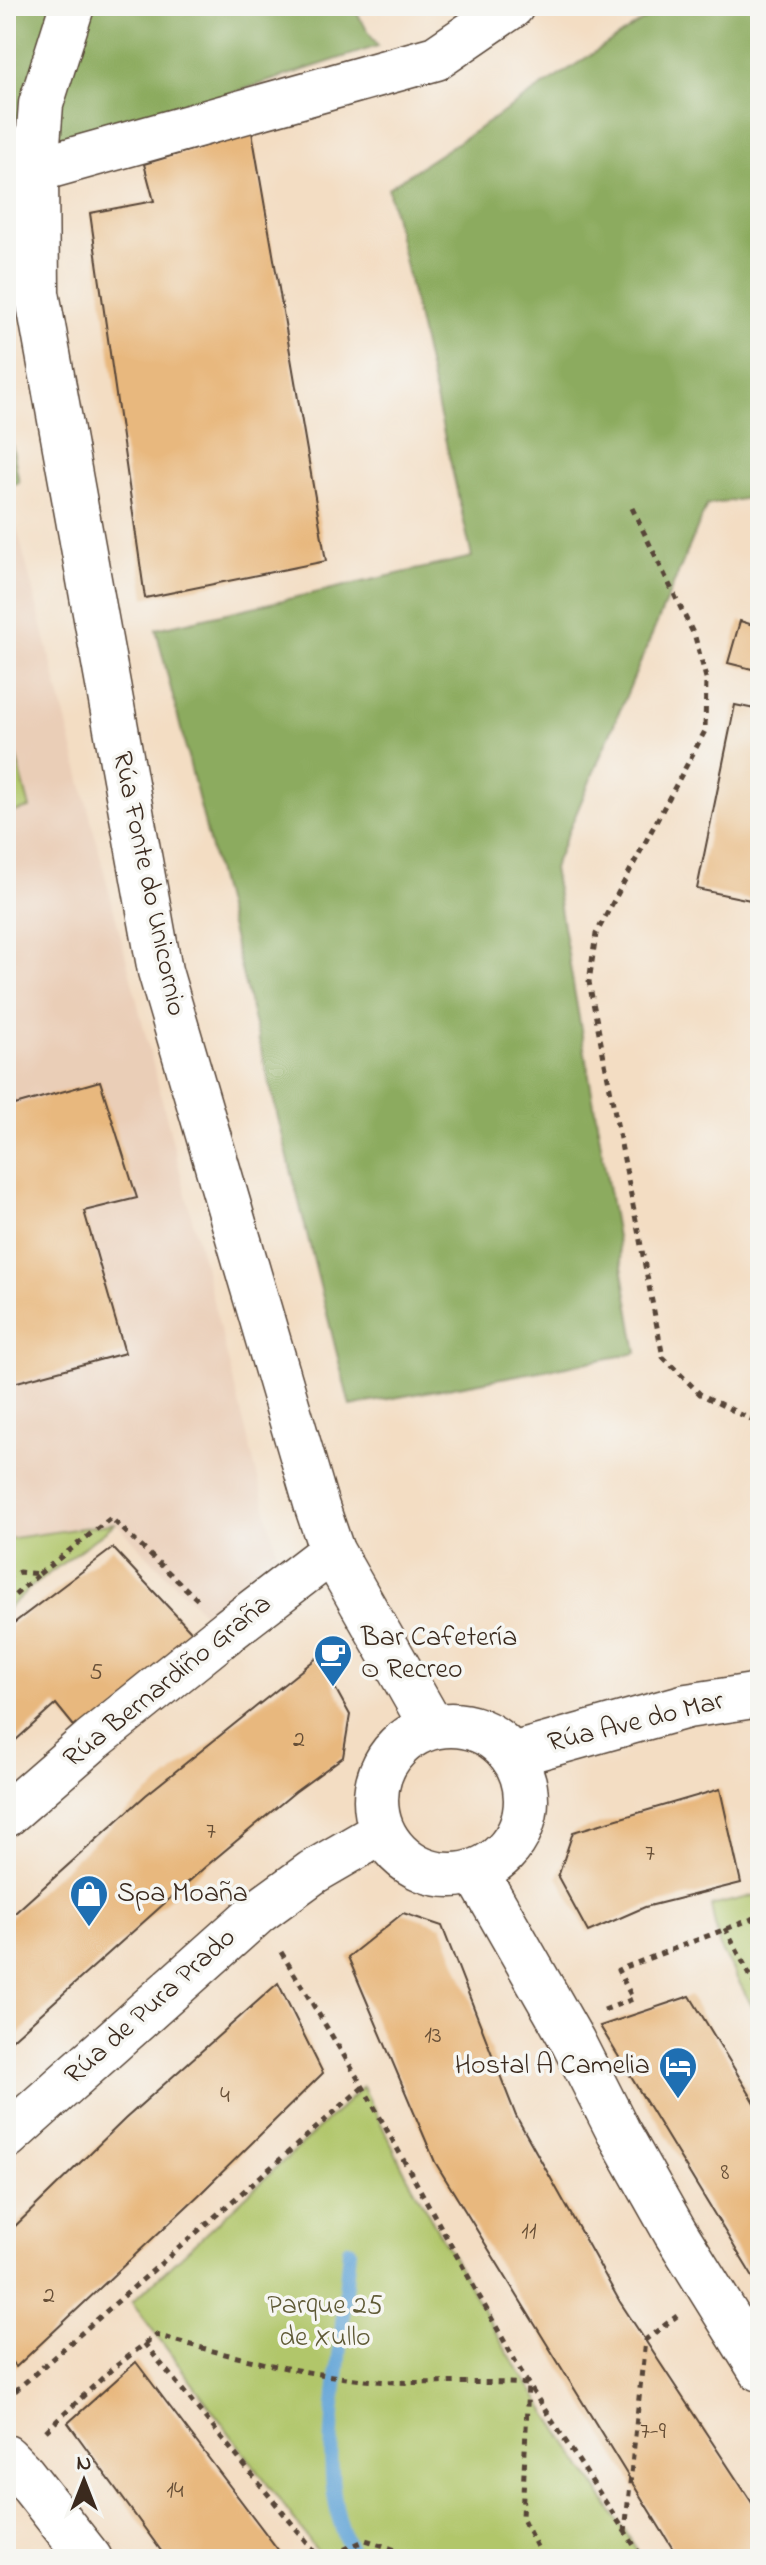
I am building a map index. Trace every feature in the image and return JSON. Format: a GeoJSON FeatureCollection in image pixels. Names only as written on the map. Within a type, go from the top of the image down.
{"type":"FeatureCollection","features":[{"type":"Feature","properties":{"kind":"street","name":"Rúa Fonte do Unicornio"},"geometry":{"type":"LineString","coordinates":[[72,6],[41,104],[36,170],[37,293],[160,971],[312,1492],[332,1551],[431,1725]]}},
{"type":"Feature","properties":{"kind":"street"},"geometry":{"type":"LineString","coordinates":[[36,170],[436,58],[512,6]]}},
{"type":"Feature","properties":{"kind":"street","name":"Rúa Bernardiño Graña"},"geometry":{"type":"LineString","coordinates":[[6,1815],[91,1741],[332,1551]]}},
{"type":"Feature","properties":{"kind":"street","name":"Rúa Ave do Mar"},"geometry":{"type":"LineString","coordinates":[[512,1755],[687,1706],[760,1695]]}},
{"type":"Feature","properties":{"kind":"street"},"geometry":{"type":"LineString","coordinates":[[454,1724],[476,1728],[496,1739],[512,1755],[523,1776],[527,1799],[523,1822],[513,1843],[497,1860],[476,1872],[454,1875],[432,1873],[411,1865],[395,1851],[382,1832],[375,1811],[375,1789],[382,1768],[394,1749],[411,1735],[431,1725],[454,1724]]}},
{"type":"Feature","properties":{"kind":"street","name":"Rúa de Pura Prado"},"geometry":{"type":"LineString","coordinates":[[6,2137],[258,1912],[313,1872],[382,1832]]}},
{"type":"Feature","properties":{"kind":"street"},"geometry":{"type":"LineString","coordinates":[[476,1872],[564,2026],[625,2144],[760,2369]]}},
{"type":"Feature","properties":{"kind":"street"},"geometry":{"type":"LineString","coordinates":[[6,2457],[90,2559]]}},
{"type":"Feature","properties":{"kind":"path"},"geometry":{"type":"LineString","coordinates":[[632,508],[695,637],[706,678],[705,731],[596,934],[589,982],[663,1357],[700,1394],[760,1424]]}},
{"type":"Feature","properties":{"kind":"path"},"geometry":{"type":"LineString","coordinates":[[6,1603],[111,1518],[229,1630]]}},
{"type":"Feature","properties":{"kind":"path"},"geometry":{"type":"LineString","coordinates":[[6,1577],[19,1572],[39,1574]]}},
{"type":"Feature","properties":{"kind":"path"},"geometry":{"type":"LineString","coordinates":[[258,1912],[363,2087],[528,2384],[643,2559]]}},
{"type":"Feature","properties":{"kind":"path"},"geometry":{"type":"LineString","coordinates":[[564,2026],[633,1999],[618,1970],[760,1916]]}},
{"type":"Feature","properties":{"kind":"path"},"geometry":{"type":"LineString","coordinates":[[725,1928],[760,1994]]}},
{"type":"Feature","properties":{"kind":"path"},"geometry":{"type":"LineString","coordinates":[[6,2399],[363,2087]]}},
{"type":"Feature","properties":{"kind":"path"},"geometry":{"type":"LineString","coordinates":[[625,2532],[645,2340],[712,2292]]}},
{"type":"Feature","properties":{"kind":"path"},"geometry":{"type":"LineString","coordinates":[[46,2431],[111,2370],[156,2335],[229,2356],[356,2379],[427,2384],[485,2381],[528,2384]]}},
{"type":"Feature","properties":{"kind":"path"},"geometry":{"type":"LineString","coordinates":[[144,2343],[322,2559],[366,2540],[423,2559]]}},
{"type":"Feature","properties":{"kind":"path"},"geometry":{"type":"LineString","coordinates":[[528,2384],[522,2517],[543,2559]]}},
{"type":"Feature","properties":{"kind":"shaded area"},"geometry":{"type":"Polygon","coordinates":[[[10,500],[282,1573],[217,1627],[116,1523],[6,1539],[6,501],[10,500]]]}},
{"type":"Feature","properties":{"kind":"green space"},"geometry":{"type":"Polygon","coordinates":[[[6,6],[352,6],[378,46],[6,166],[6,6]]]}},
{"type":"Feature","properties":{"kind":"green space"},"geometry":{"type":"Polygon","coordinates":[[[665,6],[760,6],[760,496],[707,505],[553,868],[637,1353],[350,1406],[156,629],[472,557],[388,188],[665,6]]]}},
{"type":"Feature","properties":{"kind":"green space"},"geometry":{"type":"Polygon","coordinates":[[[6,412],[19,483],[6,485],[6,412]]]}},
{"type":"Feature","properties":{"kind":"green space"},"geometry":{"type":"Polygon","coordinates":[[[6,718],[30,808],[6,814],[6,718]]]}},
{"type":"Feature","properties":{"kind":"green space"},"geometry":{"type":"Polygon","coordinates":[[[116,1523],[31,1587],[6,1610],[6,1539],[116,1523]]]}},
{"type":"Feature","properties":{"kind":"green space"},"geometry":{"type":"Polygon","coordinates":[[[760,1894],[760,2021],[719,1945],[711,1906],[760,1894]]]}},
{"type":"Feature","properties":{"kind":"green space","name":"Parque 25 de Xullo"},"geometry":{"type":"Polygon","coordinates":[[[363,2087],[407,2176],[504,2347],[643,2559],[323,2559],[132,2302],[363,2087]]]}},
{"type":"Feature","properties":{"kind":"building"},"geometry":{"type":"Polygon","coordinates":[[[252,132],[326,561],[145,598],[90,213],[154,201],[144,164],[252,132]]]}},
{"type":"Feature","properties":{"kind":"building"},"geometry":{"type":"Polygon","coordinates":[[[740,621],[760,627],[760,671],[728,663],[740,621]]]}},
{"type":"Feature","properties":{"kind":"building"},"geometry":{"type":"Polygon","coordinates":[[[735,705],[760,710],[760,902],[697,889],[735,705]]]}},
{"type":"Feature","properties":{"kind":"building"},"geometry":{"type":"Polygon","coordinates":[[[6,1073],[15,1105],[100,1081],[137,1198],[84,1211],[125,1353],[6,1385],[6,1073]]]}},
{"type":"Feature","properties":{"kind":"building"},"geometry":{"type":"Polygon","coordinates":[[[113,1548],[201,1642],[82,1736],[56,1704],[6,1749],[6,1629],[113,1548]]]}},
{"type":"Feature","properties":{"kind":"building"},"geometry":{"type":"Polygon","coordinates":[[[318,1657],[350,1715],[343,1757],[295,1792],[204,1868],[6,2045],[6,1921],[146,1795],[318,1657]]]}},
{"type":"Feature","properties":{"kind":"building"},"geometry":{"type":"Polygon","coordinates":[[[720,1789],[741,1883],[645,1907],[588,1932],[558,1877],[573,1832],[720,1789]]]}},
{"type":"Feature","properties":{"kind":"building"},"geometry":{"type":"Polygon","coordinates":[[[403,1913],[442,1926],[516,2116],[620,2302],[760,2515],[760,2559],[679,2559],[435,2162],[348,1957],[403,1913]]]}},
{"type":"Feature","properties":{"kind":"building"},"geometry":{"type":"Polygon","coordinates":[[[278,1983],[323,2073],[16,2367],[6,2356],[6,2235],[125,2119],[278,1983]]]}},
{"type":"Feature","properties":{"kind":"building"},"geometry":{"type":"Polygon","coordinates":[[[690,1996],[760,2111],[760,2289],[600,2026],[690,1996]]]}},
{"type":"Feature","properties":{"kind":"building"},"geometry":{"type":"Polygon","coordinates":[[[136,2362],[285,2559],[167,2559],[68,2423],[136,2362]]]}},
{"type":"Feature","properties":{"kind":"waterway"},"geometry":{"type":"LineString","coordinates":[[349,2250],[333,2416],[332,2465],[337,2513],[355,2559]]}},
{"type":"Feature","properties":{"kind":"place","name":"Bar Cafetería O Recreo"},"geometry":{"type":"Point","coordinates":[333,1688]}},
{"type":"Feature","properties":{"kind":"place","name":"Spa Moaña"},"geometry":{"type":"Point","coordinates":[89,1928]}},
{"type":"Feature","properties":{"kind":"place","name":"Hostal A Camelia"},"geometry":{"type":"Point","coordinates":[678,2100]}}]}
